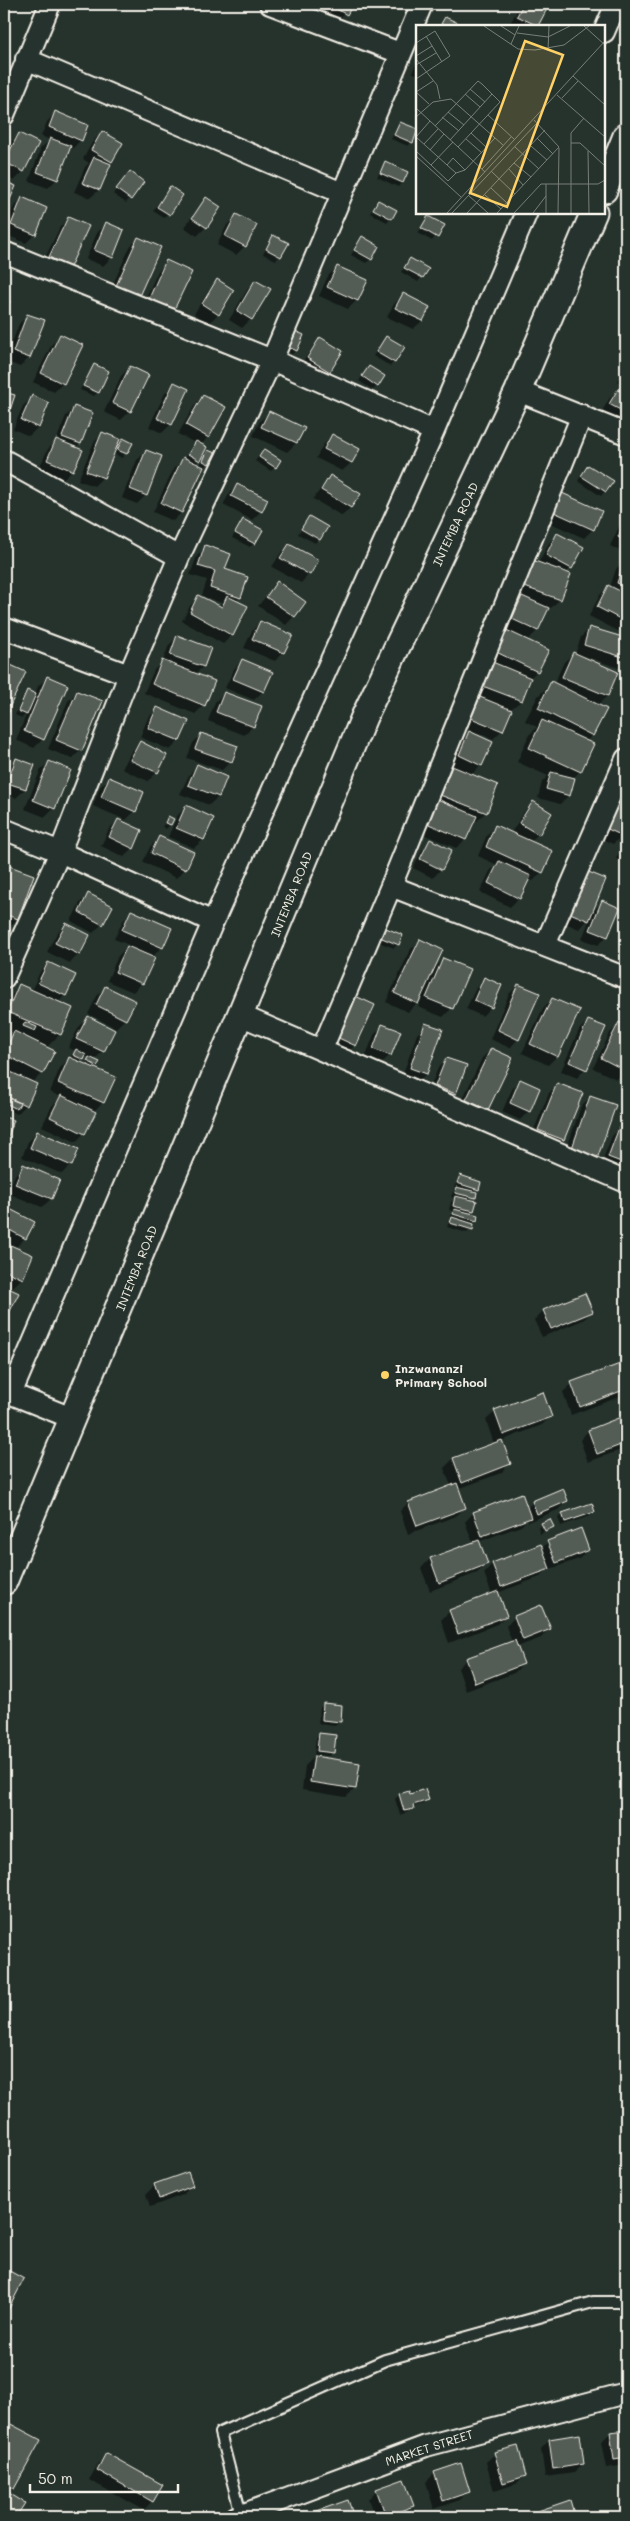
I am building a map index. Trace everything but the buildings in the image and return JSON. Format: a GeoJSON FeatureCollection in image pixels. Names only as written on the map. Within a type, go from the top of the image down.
{"type":"FeatureCollection","features":[{"type":"Feature","properties":{"kind":"street"},"geometry":{"type":"LineString","coordinates":[[4,115],[50,4]]}},
{"type":"Feature","properties":{"kind":"street"},"geometry":{"type":"LineString","coordinates":[[270,4],[400,53]]}},
{"type":"Feature","properties":{"kind":"street"},"geometry":{"type":"LineString","coordinates":[[4,978],[60,852],[129,675],[179,557],[272,360],[422,4]]}},
{"type":"Feature","properties":{"kind":"street"},"geometry":{"type":"LineString","coordinates":[[605,30],[616,4]]}},
{"type":"Feature","properties":{"kind":"street"},"geometry":{"type":"LineString","coordinates":[[26,59],[342,193]]}},
{"type":"Feature","properties":{"kind":"street"},"geometry":{"type":"LineString","coordinates":[[605,188],[626,136]]}},
{"type":"Feature","properties":{"kind":"street"},"geometry":{"type":"LineString","coordinates":[[74,1419],[7,1393],[214,922],[434,431],[526,214]]}},
{"type":"Feature","properties":{"kind":"street","name":"INTEMBA ROAD"},"geometry":{"type":"LineString","coordinates":[[4,1582],[74,1419],[364,717],[518,392],[593,214]]}},
{"type":"Feature","properties":{"kind":"street"},"geometry":{"type":"LineString","coordinates":[[4,252],[272,360],[434,431]]}},
{"type":"Feature","properties":{"kind":"street"},"geometry":{"type":"LineString","coordinates":[[518,392],[582,415],[626,434]]}},
{"type":"Feature","properties":{"kind":"street"},"geometry":{"type":"LineString","coordinates":[[322,1049],[391,886],[582,415]]}},
{"type":"Feature","properties":{"kind":"street"},"geometry":{"type":"LineString","coordinates":[[4,460],[179,557]]}},
{"type":"Feature","properties":{"kind":"street"},"geometry":{"type":"LineString","coordinates":[[4,628],[129,675]]}},
{"type":"Feature","properties":{"kind":"street"},"geometry":{"type":"LineString","coordinates":[[545,944],[626,760]]}},
{"type":"Feature","properties":{"kind":"street"},"geometry":{"type":"LineString","coordinates":[[4,829],[60,852],[214,922]]}},
{"type":"Feature","properties":{"kind":"street"},"geometry":{"type":"LineString","coordinates":[[391,886],[545,944],[626,978]]}},
{"type":"Feature","properties":{"kind":"street"},"geometry":{"type":"LineString","coordinates":[[240,1015],[626,1182]]}},
{"type":"Feature","properties":{"kind":"street","name":"MARKET STREET"},"geometry":{"type":"LineString","coordinates":[[240,2516],[426,2446],[626,2392]]}},
{"type":"Feature","properties":{"kind":"lane"},"geometry":{"type":"LineString","coordinates":[[240,2516],[220,2433],[385,2360],[593,2302],[626,2302]]}},
{"type":"Feature","properties":{"kind":"place","name":"Inzwananzi Primary School"},"geometry":{"type":"Point","coordinates":[385,1375]}}]}
